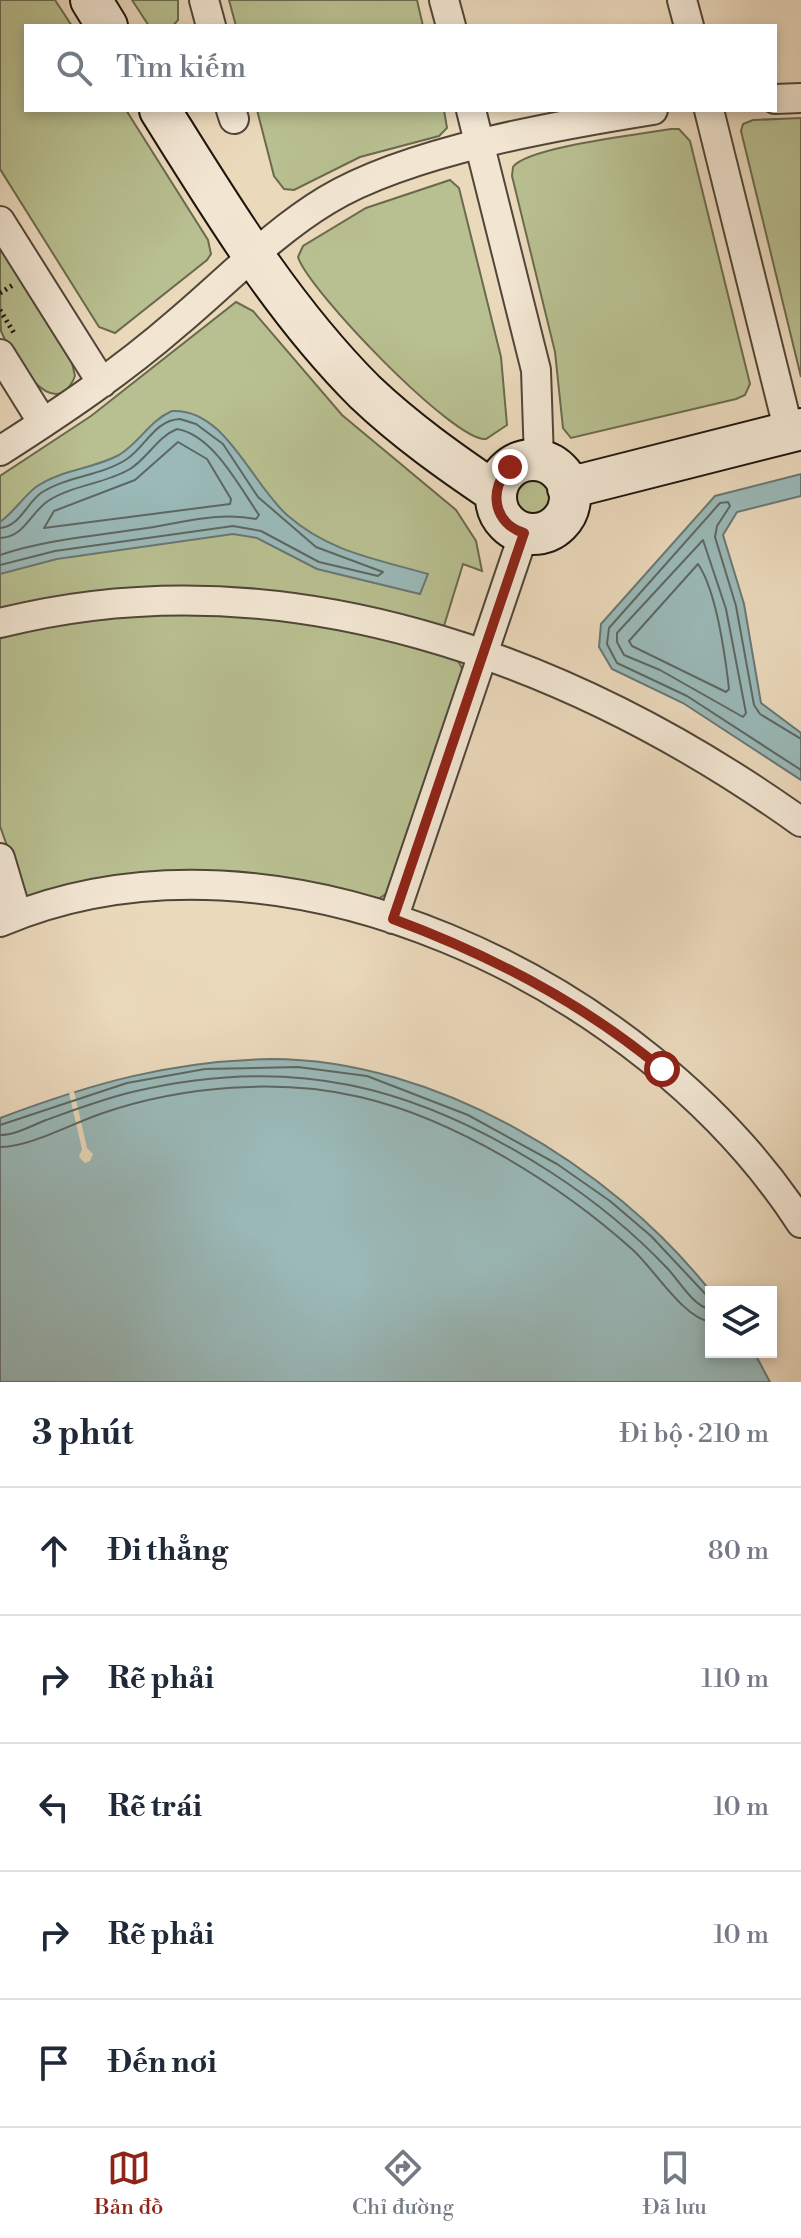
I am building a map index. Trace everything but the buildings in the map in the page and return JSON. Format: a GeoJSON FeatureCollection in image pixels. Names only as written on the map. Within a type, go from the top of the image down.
{"type":"FeatureCollection","features":[{"type":"Feature","properties":{"kind":"street"},"geometry":{"type":"LineString","coordinates":[[91,0],[106,24]]}},
{"type":"Feature","properties":{"kind":"street"},"geometry":{"type":"LineString","coordinates":[[204,0],[210,24]]}},
{"type":"Feature","properties":{"kind":"street"},"geometry":{"type":"LineString","coordinates":[[444,0],[450,24]]}},
{"type":"Feature","properties":{"kind":"street"},"geometry":{"type":"LineString","coordinates":[[682,0],[688,24]]}},
{"type":"Feature","properties":{"kind":"street"},"geometry":{"type":"LineString","coordinates":[[777,99],[801,98]]}},
{"type":"Feature","properties":{"kind":"street"},"geometry":{"type":"LineString","coordinates":[[161,112],[253,258],[325,349],[366,392],[419,438],[496,493]]}},
{"type":"Feature","properties":{"kind":"street"},"geometry":{"type":"LineString","coordinates":[[472,112],[536,370],[539,460]]}},
{"type":"Feature","properties":{"kind":"street"},"geometry":{"type":"LineString","coordinates":[[0,451],[102,383],[306,214],[349,188],[394,170],[480,146],[643,112]]}},
{"type":"Feature","properties":{"kind":"street"},"geometry":{"type":"LineString","coordinates":[[568,488],[795,431],[710,112]]}},
{"type":"Feature","properties":{"kind":"street"},"geometry":{"type":"LineString","coordinates":[[0,221],[102,383]]}},
{"type":"Feature","properties":{"kind":"street"},"geometry":{"type":"LineString","coordinates":[[11,350],[43,423]]}},
{"type":"Feature","properties":{"kind":"street"},"geometry":{"type":"LineString","coordinates":[[524,460],[539,460],[557,468],[568,488],[567,510],[559,523],[541,533],[524,533],[504,521],[497,508],[496,493],[500,478],[510,467],[524,460]]}},
{"type":"Feature","properties":{"kind":"street"},"geometry":{"type":"LineString","coordinates":[[393,919],[524,533]]}},
{"type":"Feature","properties":{"kind":"street"},"geometry":{"type":"LineString","coordinates":[[0,623],[105,603],[170,598],[241,600],[354,617],[483,654],[639,721],[726,772],[801,822]]}},
{"type":"Feature","properties":{"kind":"street"},"geometry":{"type":"LineString","coordinates":[[0,858],[9,919],[119,892],[215,885],[302,895],[393,919],[496,963],[615,1032],[680,1084],[721,1123],[797,1208]]}},
{"type":"Feature","properties":{"kind":"path"},"geometry":{"type":"LineString","coordinates":[[6,277],[19,298]]}},
{"type":"Feature","properties":{"kind":"path"},"geometry":{"type":"LineString","coordinates":[[0,310],[11,350]]}},
{"type":"Feature","properties":{"kind":"green space"},"geometry":{"type":"Polygon","coordinates":[[[0,0],[55,0],[71,24],[24,24],[24,112],[127,112],[208,240],[211,254],[115,333],[99,327],[0,169],[0,0]]]}},
{"type":"Feature","properties":{"kind":"green space"},"geometry":{"type":"Polygon","coordinates":[[[132,0],[178,0],[178,20],[175,24],[148,24],[132,0]]]}},
{"type":"Feature","properties":{"kind":"green space"},"geometry":{"type":"Polygon","coordinates":[[[229,0],[417,0],[423,24],[235,24],[229,0]]]}},
{"type":"Feature","properties":{"kind":"green space"},"geometry":{"type":"Polygon","coordinates":[[[258,112],[444,112],[447,128],[439,136],[360,157],[294,190],[284,189],[274,176],[258,112]]]}},
{"type":"Feature","properties":{"kind":"green space"},"geometry":{"type":"Polygon","coordinates":[[[801,118],[801,377],[741,131],[743,124],[753,120],[801,118]]]}},
{"type":"Feature","properties":{"kind":"green space"},"geometry":{"type":"Polygon","coordinates":[[[679,129],[690,141],[750,384],[745,395],[736,399],[571,438],[563,428],[555,352],[512,176],[513,167],[540,153],[679,129]]]}},
{"type":"Feature","properties":{"kind":"green space"},"geometry":{"type":"Polygon","coordinates":[[[450,180],[459,188],[501,357],[507,425],[486,439],[469,434],[445,417],[384,362],[327,300],[298,257],[303,246],[366,208],[450,180]]]}},
{"type":"Feature","properties":{"kind":"green space"},"geometry":{"type":"Polygon","coordinates":[[[0,248],[72,363],[75,376],[66,390],[56,394],[34,381],[13,355],[1,331],[0,248]]]}},
{"type":"Feature","properties":{"kind":"green space"},"geometry":{"type":"Polygon","coordinates":[[[236,302],[253,311],[342,415],[456,510],[476,541],[482,571],[463,564],[443,629],[322,601],[240,589],[199,587],[157,587],[101,593],[0,612],[0,476],[91,416],[236,302]]]}},
{"type":"Feature","properties":{"kind":"green space"},"geometry":{"type":"Polygon","coordinates":[[[532,478],[545,483],[550,496],[545,509],[532,514],[519,509],[514,496],[519,483],[532,478]]]}},
{"type":"Feature","properties":{"kind":"green space"},"geometry":{"type":"Polygon","coordinates":[[[271,612],[456,657],[463,670],[389,892],[375,901],[29,898],[24,894],[0,826],[0,632],[89,614],[271,612]]]}},
{"type":"Feature","properties":{"kind":"water"},"geometry":{"type":"Polygon","coordinates":[[[172,411],[191,413],[222,434],[274,501],[303,528],[354,553],[428,574],[420,594],[317,569],[257,538],[233,534],[57,559],[0,574],[0,522],[31,491],[45,481],[119,455],[157,420],[172,411]]]}},
{"type":"Feature","properties":{"kind":"water"},"geometry":{"type":"Polygon","coordinates":[[[801,474],[801,496],[737,512],[723,535],[744,604],[761,703],[801,733],[801,780],[683,703],[612,669],[599,647],[601,624],[715,496],[801,474]]]}},
{"type":"Feature","properties":{"kind":"water"},"geometry":{"type":"Polygon","coordinates":[[[271,1059],[333,1064],[395,1078],[456,1099],[515,1128],[571,1162],[623,1202],[670,1246],[706,1286],[705,1358],[757,1358],[770,1382],[0,1382],[0,1118],[100,1084],[166,1069],[271,1059]]]}},
{"type":"Feature","properties":{"kind":"pier"},"geometry":{"type":"Polygon","coordinates":[[[74,1091],[87,1148],[93,1154],[90,1161],[85,1163],[79,1157],[82,1149],[69,1093],[74,1091]]]}},
{"type":"Feature","properties":{"kind":"route"},"geometry":{"type":"LineString","coordinates":[[510,467],[498,483],[496,503],[504,521],[524,533],[393,919],[472,951],[546,989],[615,1032],[662,1069]]}}]}
